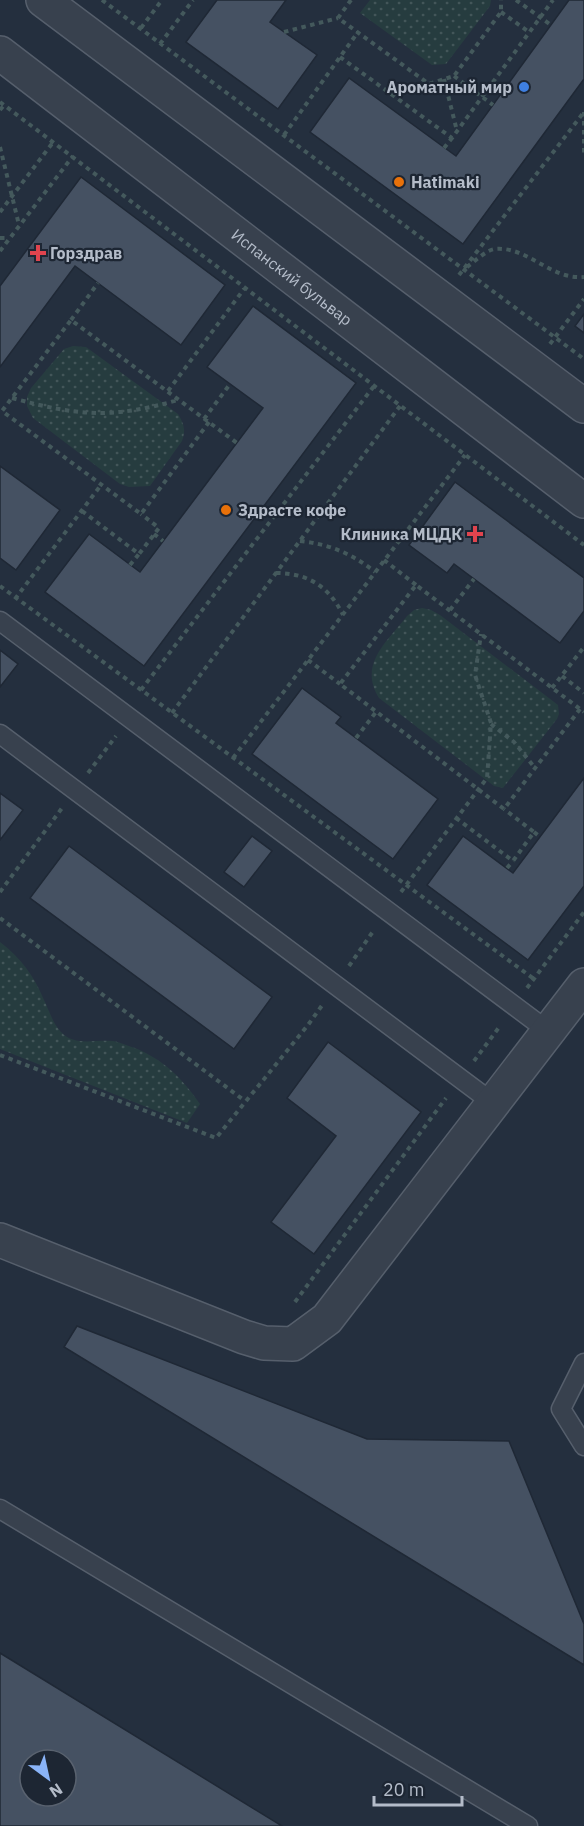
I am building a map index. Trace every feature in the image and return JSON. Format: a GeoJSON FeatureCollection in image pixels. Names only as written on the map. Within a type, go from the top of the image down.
{"type":"FeatureCollection","features":[{"type":"Feature","properties":{"kind":"street"},"geometry":{"type":"LineString","coordinates":[[43,0],[584,406]]}},
{"type":"Feature","properties":{"kind":"street","name":"Испанский бульвар"},"geometry":{"type":"LineString","coordinates":[[0,53],[584,501]]}},
{"type":"Feature","properties":{"kind":"street"},"geometry":{"type":"LineString","coordinates":[[0,1240],[244,1337],[264,1343],[294,1344],[327,1319],[584,985]]}},
{"type":"Feature","properties":{"kind":"lane"},"geometry":{"type":"LineString","coordinates":[[0,621],[548,1031]]}},
{"type":"Feature","properties":{"kind":"lane"},"geometry":{"type":"LineString","coordinates":[[0,734],[493,1103]]}},
{"type":"Feature","properties":{"kind":"lane"},"geometry":{"type":"LineString","coordinates":[[584,1363],[561,1409],[584,1446]]}},
{"type":"Feature","properties":{"kind":"lane"},"geometry":{"type":"LineString","coordinates":[[0,1509],[528,1826]]}},
{"type":"Feature","properties":{"kind":"path"},"geometry":{"type":"LineString","coordinates":[[102,0],[584,359]]}},
{"type":"Feature","properties":{"kind":"path"},"geometry":{"type":"LineString","coordinates":[[140,28],[162,0]]}},
{"type":"Feature","properties":{"kind":"path"},"geometry":{"type":"LineString","coordinates":[[160,43],[193,0]]}},
{"type":"Feature","properties":{"kind":"path"},"geometry":{"type":"LineString","coordinates":[[284,32],[338,18],[351,0]]}},
{"type":"Feature","properties":{"kind":"path"},"geometry":{"type":"LineString","coordinates":[[338,18],[429,84],[454,76],[501,12],[501,0]]}},
{"type":"Feature","properties":{"kind":"path"},"geometry":{"type":"LineString","coordinates":[[516,0],[551,25]]}},
{"type":"Feature","properties":{"kind":"path"},"geometry":{"type":"LineString","coordinates":[[444,148],[553,0]]}},
{"type":"Feature","properties":{"kind":"path"},"geometry":{"type":"LineString","coordinates":[[501,12],[529,32]]}},
{"type":"Feature","properties":{"kind":"path"},"geometry":{"type":"LineString","coordinates":[[284,135],[358,32]]}},
{"type":"Feature","properties":{"kind":"path"},"geometry":{"type":"LineString","coordinates":[[340,57],[452,138]]}},
{"type":"Feature","properties":{"kind":"path"},"geometry":{"type":"LineString","coordinates":[[454,76],[493,105]]}},
{"type":"Feature","properties":{"kind":"path"},"geometry":{"type":"LineString","coordinates":[[444,80],[457,131]]}},
{"type":"Feature","properties":{"kind":"path"},"geometry":{"type":"LineString","coordinates":[[0,102],[584,545]]}},
{"type":"Feature","properties":{"kind":"path"},"geometry":{"type":"LineString","coordinates":[[441,298],[584,112],[584,153]]}},
{"type":"Feature","properties":{"kind":"path"},"geometry":{"type":"LineString","coordinates":[[0,147],[19,225]]}},
{"type":"Feature","properties":{"kind":"path"},"geometry":{"type":"LineString","coordinates":[[0,238],[10,238]]}},
{"type":"Feature","properties":{"kind":"path"},"geometry":{"type":"LineString","coordinates":[[464,269],[493,249],[520,252],[564,276],[584,277]]}},
{"type":"Feature","properties":{"kind":"path"},"geometry":{"type":"LineString","coordinates":[[98,283],[1,413],[159,528],[130,565]]}},
{"type":"Feature","properties":{"kind":"path"},"geometry":{"type":"LineString","coordinates":[[168,392],[244,288]]}},
{"type":"Feature","properties":{"kind":"path"},"geometry":{"type":"LineString","coordinates":[[532,367],[584,299]]}},
{"type":"Feature","properties":{"kind":"path"},"geometry":{"type":"LineString","coordinates":[[71,320],[237,443]]}},
{"type":"Feature","properties":{"kind":"path"},"geometry":{"type":"LineString","coordinates":[[141,690],[396,357]]}},
{"type":"Feature","properties":{"kind":"path"},"geometry":{"type":"LineString","coordinates":[[204,419],[230,384]]}},
{"type":"Feature","properties":{"kind":"path"},"geometry":{"type":"LineString","coordinates":[[12,398],[62,410],[95,414],[122,413],[179,400]]}},
{"type":"Feature","properties":{"kind":"path"},"geometry":{"type":"LineString","coordinates":[[172,713],[400,406]]}},
{"type":"Feature","properties":{"kind":"path"},"geometry":{"type":"LineString","coordinates":[[141,514],[209,422]]}},
{"type":"Feature","properties":{"kind":"path"},"geometry":{"type":"LineString","coordinates":[[233,758],[487,426]]}},
{"type":"Feature","properties":{"kind":"path"},"geometry":{"type":"LineString","coordinates":[[30,580],[101,485]]}},
{"type":"Feature","properties":{"kind":"path"},"geometry":{"type":"LineString","coordinates":[[82,511],[139,554]]}},
{"type":"Feature","properties":{"kind":"path"},"geometry":{"type":"LineString","coordinates":[[154,534],[164,541]]}},
{"type":"Feature","properties":{"kind":"path"},"geometry":{"type":"LineString","coordinates":[[300,541],[340,551],[375,572]]}},
{"type":"Feature","properties":{"kind":"path"},"geometry":{"type":"LineString","coordinates":[[384,560],[582,711],[504,809]]}},
{"type":"Feature","properties":{"kind":"path"},"geometry":{"type":"LineString","coordinates":[[276,573],[290,573],[316,583],[332,596],[343,615]]}},
{"type":"Feature","properties":{"kind":"path"},"geometry":{"type":"LineString","coordinates":[[450,610],[474,579]]}},
{"type":"Feature","properties":{"kind":"path"},"geometry":{"type":"LineString","coordinates":[[340,684],[416,585]]}},
{"type":"Feature","properties":{"kind":"path"},"geometry":{"type":"LineString","coordinates":[[0,586],[534,979]]}},
{"type":"Feature","properties":{"kind":"path"},"geometry":{"type":"LineString","coordinates":[[336,985],[387,911],[487,778],[490,723],[475,675],[481,634]]}},
{"type":"Feature","properties":{"kind":"path"},"geometry":{"type":"LineString","coordinates":[[552,688],[584,647]]}},
{"type":"Feature","properties":{"kind":"path"},"geometry":{"type":"LineString","coordinates":[[308,660],[540,837]]}},
{"type":"Feature","properties":{"kind":"path"},"geometry":{"type":"LineString","coordinates":[[562,676],[584,693]]}},
{"type":"Feature","properties":{"kind":"path"},"geometry":{"type":"LineString","coordinates":[[0,892],[147,694]]}},
{"type":"Feature","properties":{"kind":"path"},"geometry":{"type":"LineString","coordinates":[[356,738],[376,712]]}},
{"type":"Feature","properties":{"kind":"path"},"geometry":{"type":"LineString","coordinates":[[490,723],[514,742],[535,768]]}},
{"type":"Feature","properties":{"kind":"path"},"geometry":{"type":"LineString","coordinates":[[456,818],[513,861]]}},
{"type":"Feature","properties":{"kind":"path"},"geometry":{"type":"LineString","coordinates":[[507,868],[534,832]]}},
{"type":"Feature","properties":{"kind":"path"},"geometry":{"type":"LineString","coordinates":[[264,1343],[584,912]]}},
{"type":"Feature","properties":{"kind":"path"},"geometry":{"type":"LineString","coordinates":[[0,918],[245,1101]]}},
{"type":"Feature","properties":{"kind":"path"},"geometry":{"type":"LineString","coordinates":[[0,1055],[216,1138],[308,1025]]}},
{"type":"Feature","properties":{"kind":"green space"},"geometry":{"type":"Polygon","coordinates":[[[370,0],[491,0],[490,6],[446,64],[432,65],[360,13],[370,0]]]}},
{"type":"Feature","properties":{"kind":"green space"},"geometry":{"type":"Polygon","coordinates":[[[73,346],[86,347],[178,414],[184,430],[182,441],[150,486],[129,487],[120,484],[33,418],[27,406],[27,397],[31,388],[64,349],[73,346]]]}},
{"type":"Feature","properties":{"kind":"green space"},"geometry":{"type":"Polygon","coordinates":[[[422,608],[440,615],[558,705],[557,719],[503,788],[494,786],[379,698],[373,686],[373,664],[384,644],[407,616],[414,610],[422,608]]]}},
{"type":"Feature","properties":{"kind":"green space"},"geometry":{"type":"Polygon","coordinates":[[[0,942],[26,968],[36,983],[56,1025],[67,1037],[79,1041],[113,1041],[135,1048],[164,1064],[179,1078],[200,1104],[187,1123],[0,1049],[0,942]]]}},
{"type":"Feature","properties":{"kind":"building"},"geometry":{"type":"Polygon","coordinates":[[[217,0],[286,0],[270,22],[317,55],[278,109],[186,42],[217,0]]]}},
{"type":"Feature","properties":{"kind":"building"},"geometry":{"type":"Polygon","coordinates":[[[569,0],[584,0],[584,79],[463,244],[310,132],[349,78],[456,156],[569,0]]]}},
{"type":"Feature","properties":{"kind":"building"},"geometry":{"type":"Polygon","coordinates":[[[81,177],[225,285],[181,345],[75,266],[0,367],[0,286],[81,177]]]}},
{"type":"Feature","properties":{"kind":"building"},"geometry":{"type":"Polygon","coordinates":[[[253,306],[356,383],[144,666],[45,592],[89,534],[140,572],[263,408],[207,367],[253,306]]]}},
{"type":"Feature","properties":{"kind":"building"},"geometry":{"type":"Polygon","coordinates":[[[584,314],[584,333],[575,326],[584,314]]]}},
{"type":"Feature","properties":{"kind":"building"},"geometry":{"type":"Polygon","coordinates":[[[0,466],[60,510],[16,570],[0,558],[0,466]]]}},
{"type":"Feature","properties":{"kind":"building"},"geometry":{"type":"Polygon","coordinates":[[[455,482],[584,578],[584,611],[560,643],[454,564],[447,573],[409,545],[455,482]]]}},
{"type":"Feature","properties":{"kind":"building"},"geometry":{"type":"Polygon","coordinates":[[[0,650],[18,664],[0,687],[0,650]]]}},
{"type":"Feature","properties":{"kind":"building"},"geometry":{"type":"Polygon","coordinates":[[[302,688],[341,717],[336,723],[438,799],[393,859],[252,754],[302,688]]]}},
{"type":"Feature","properties":{"kind":"building"},"geometry":{"type":"Polygon","coordinates":[[[584,778],[584,886],[528,960],[427,885],[463,836],[513,873],[584,778]]]}},
{"type":"Feature","properties":{"kind":"building"},"geometry":{"type":"Polygon","coordinates":[[[0,793],[23,810],[0,840],[0,793]]]}},
{"type":"Feature","properties":{"kind":"building"},"geometry":{"type":"Polygon","coordinates":[[[252,836],[272,851],[244,887],[224,872],[252,836]]]}},
{"type":"Feature","properties":{"kind":"building"},"geometry":{"type":"Polygon","coordinates":[[[69,846],[272,997],[234,1049],[30,898],[69,846]]]}},
{"type":"Feature","properties":{"kind":"building"},"geometry":{"type":"Polygon","coordinates":[[[328,1042],[421,1112],[314,1254],[271,1222],[336,1136],[287,1098],[328,1042]]]}},
{"type":"Feature","properties":{"kind":"building"},"geometry":{"type":"Polygon","coordinates":[[[77,1326],[367,1439],[509,1441],[584,1624],[584,1665],[64,1347],[77,1326]]]}},
{"type":"Feature","properties":{"kind":"building"},"geometry":{"type":"Polygon","coordinates":[[[0,1653],[282,1826],[0,1826],[0,1653]]]}},
{"type":"Feature","properties":{"kind":"place","name":"Ароматный мир"},"geometry":{"type":"Point","coordinates":[524,87]}},
{"type":"Feature","properties":{"kind":"place","name":"Hatimaki"},"geometry":{"type":"Point","coordinates":[399,182]}},
{"type":"Feature","properties":{"kind":"place","name":"Горздрав"},"geometry":{"type":"Point","coordinates":[38,253]}},
{"type":"Feature","properties":{"kind":"place","name":"Здрасте кофе"},"geometry":{"type":"Point","coordinates":[226,510]}},
{"type":"Feature","properties":{"kind":"place","name":"Клиника МЦДК"},"geometry":{"type":"Point","coordinates":[475,534]}}]}
